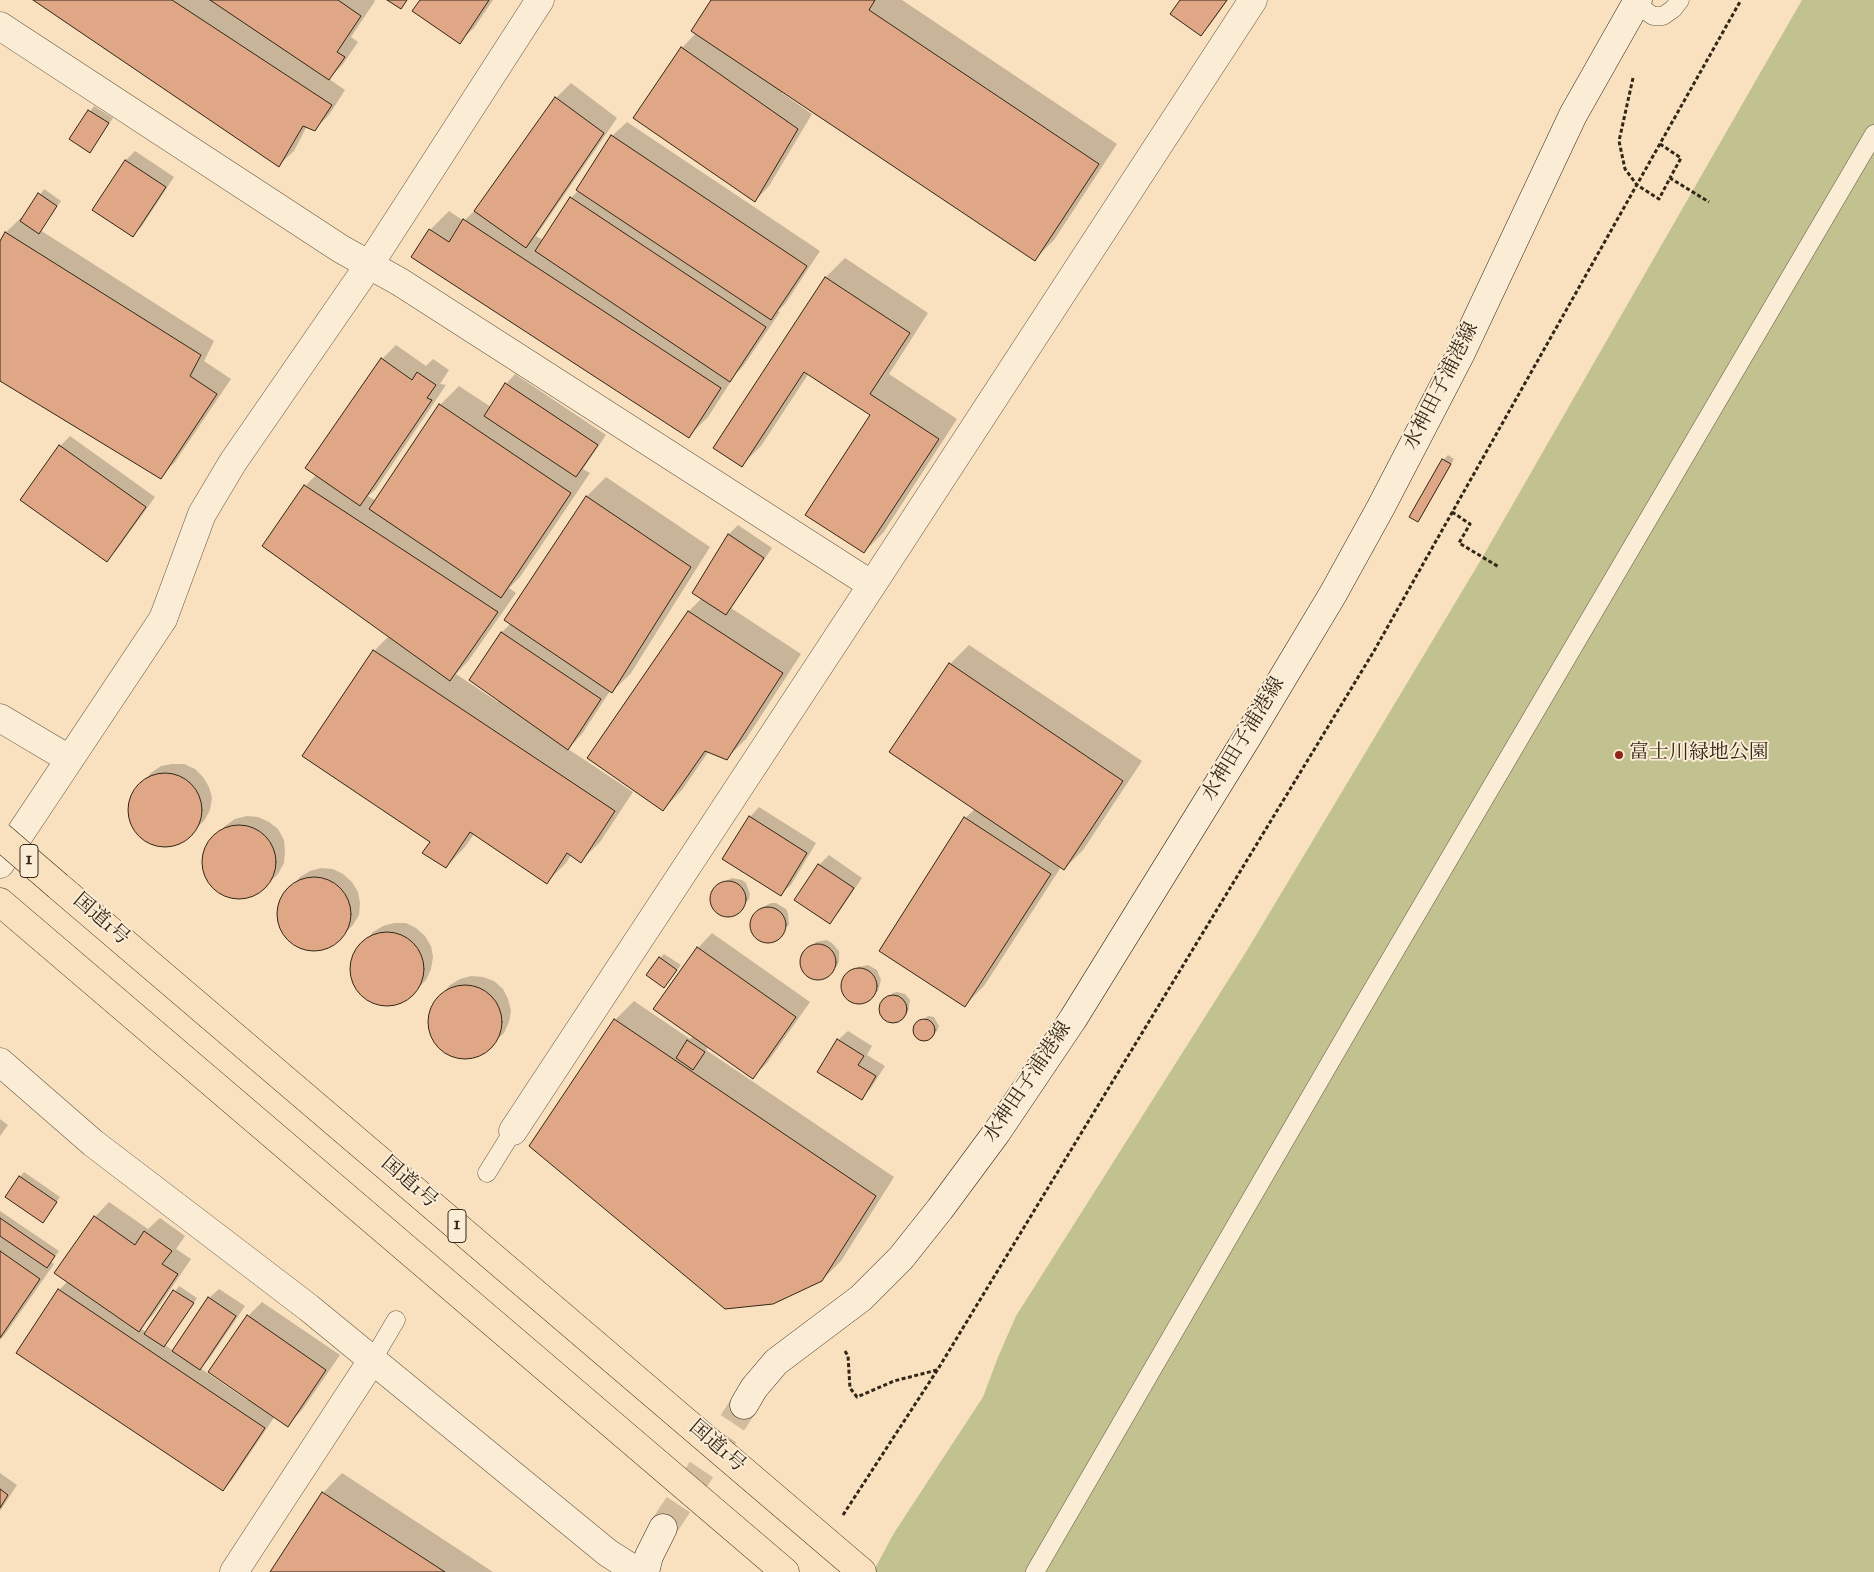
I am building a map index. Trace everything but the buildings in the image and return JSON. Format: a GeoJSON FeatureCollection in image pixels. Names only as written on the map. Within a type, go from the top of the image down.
{"type":"FeatureCollection","features":[{"type":"Feature","properties":{"kind":"highway","name":"国道1号"},"geometry":{"type":"LineString","coordinates":[[0,836],[859,1570]]}},
{"type":"Feature","properties":{"kind":"highway"},"geometry":{"type":"LineString","coordinates":[[0,902],[785,1572]]}},
{"type":"Feature","properties":{"kind":"street"},"geometry":{"type":"LineString","coordinates":[[0,864],[162,619],[202,514],[233,462],[368,264],[540,0]]}},
{"type":"Feature","properties":{"kind":"street"},"geometry":{"type":"LineString","coordinates":[[513,1131],[872,586],[1253,0]]}},
{"type":"Feature","properties":{"kind":"street","name":"水神田子浦港線"},"geometry":{"type":"LineString","coordinates":[[744,1405],[754,1388],[776,1362],[861,1298],[901,1258],[940,1210],[997,1132],[1073,1019],[1248,736],[1333,594],[1381,507],[1461,353],[1569,123],[1634,1]]}},
{"type":"Feature","properties":{"kind":"street"},"geometry":{"type":"LineString","coordinates":[[0,26],[324,238],[408,287],[872,586]]}},
{"type":"Feature","properties":{"kind":"street"},"geometry":{"type":"LineString","coordinates":[[0,718],[69,759]]}},
{"type":"Feature","properties":{"kind":"street"},"geometry":{"type":"LineString","coordinates":[[0,1062],[93,1143],[373,1358],[608,1553],[638,1572]]}},
{"type":"Feature","properties":{"kind":"street"},"geometry":{"type":"LineString","coordinates":[[234,1572],[373,1358]]}},
{"type":"Feature","properties":{"kind":"street"},"geometry":{"type":"LineString","coordinates":[[645,1572],[649,1556],[663,1528]]}},
{"type":"Feature","properties":{"kind":"lane"},"geometry":{"type":"LineString","coordinates":[[1634,1],[1653,16],[1663,16],[1673,9],[1680,0]]}},
{"type":"Feature","properties":{"kind":"lane"},"geometry":{"type":"LineString","coordinates":[[1035,1572],[1347,1033],[1874,134]]}},
{"type":"Feature","properties":{"kind":"lane"},"geometry":{"type":"LineString","coordinates":[[487,1173],[513,1131]]}},
{"type":"Feature","properties":{"kind":"lane"},"geometry":{"type":"LineString","coordinates":[[373,1358],[396,1320]]}},
{"type":"Feature","properties":{"kind":"path"},"geometry":{"type":"LineString","coordinates":[[842,1518],[938,1369],[1374,651],[1741,0]]}},
{"type":"Feature","properties":{"kind":"path"},"geometry":{"type":"LineString","coordinates":[[1634,75],[1619,141],[1625,169],[1637,185],[1659,199],[1681,158],[1660,144]]}},
{"type":"Feature","properties":{"kind":"path"},"geometry":{"type":"LineString","coordinates":[[1670,178],[1709,202]]}},
{"type":"Feature","properties":{"kind":"path"},"geometry":{"type":"LineString","coordinates":[[1452,512],[1470,524],[1459,543],[1499,567]]}},
{"type":"Feature","properties":{"kind":"path"},"geometry":{"type":"LineString","coordinates":[[818,1329],[831,1341],[844,1347],[848,1356],[850,1388],[857,1396],[894,1381],[938,1369]]}},
{"type":"Feature","properties":{"kind":"green space","name":"富士川緑地公園"},"geometry":{"type":"Polygon","coordinates":[[[1802,0],[1874,0],[1874,1572],[873,1572],[894,1533],[983,1397],[1016,1316],[1246,952],[1482,558],[1802,0]]]}},
{"type":"Feature","properties":{"kind":"tunnel"},"geometry":{"type":"LineString","coordinates":[[663,1528],[744,1405]]}},
{"type":"Feature","properties":{"kind":"place","name":"富士川緑地公園"},"geometry":{"type":"Point","coordinates":[1619,755]}}]}
